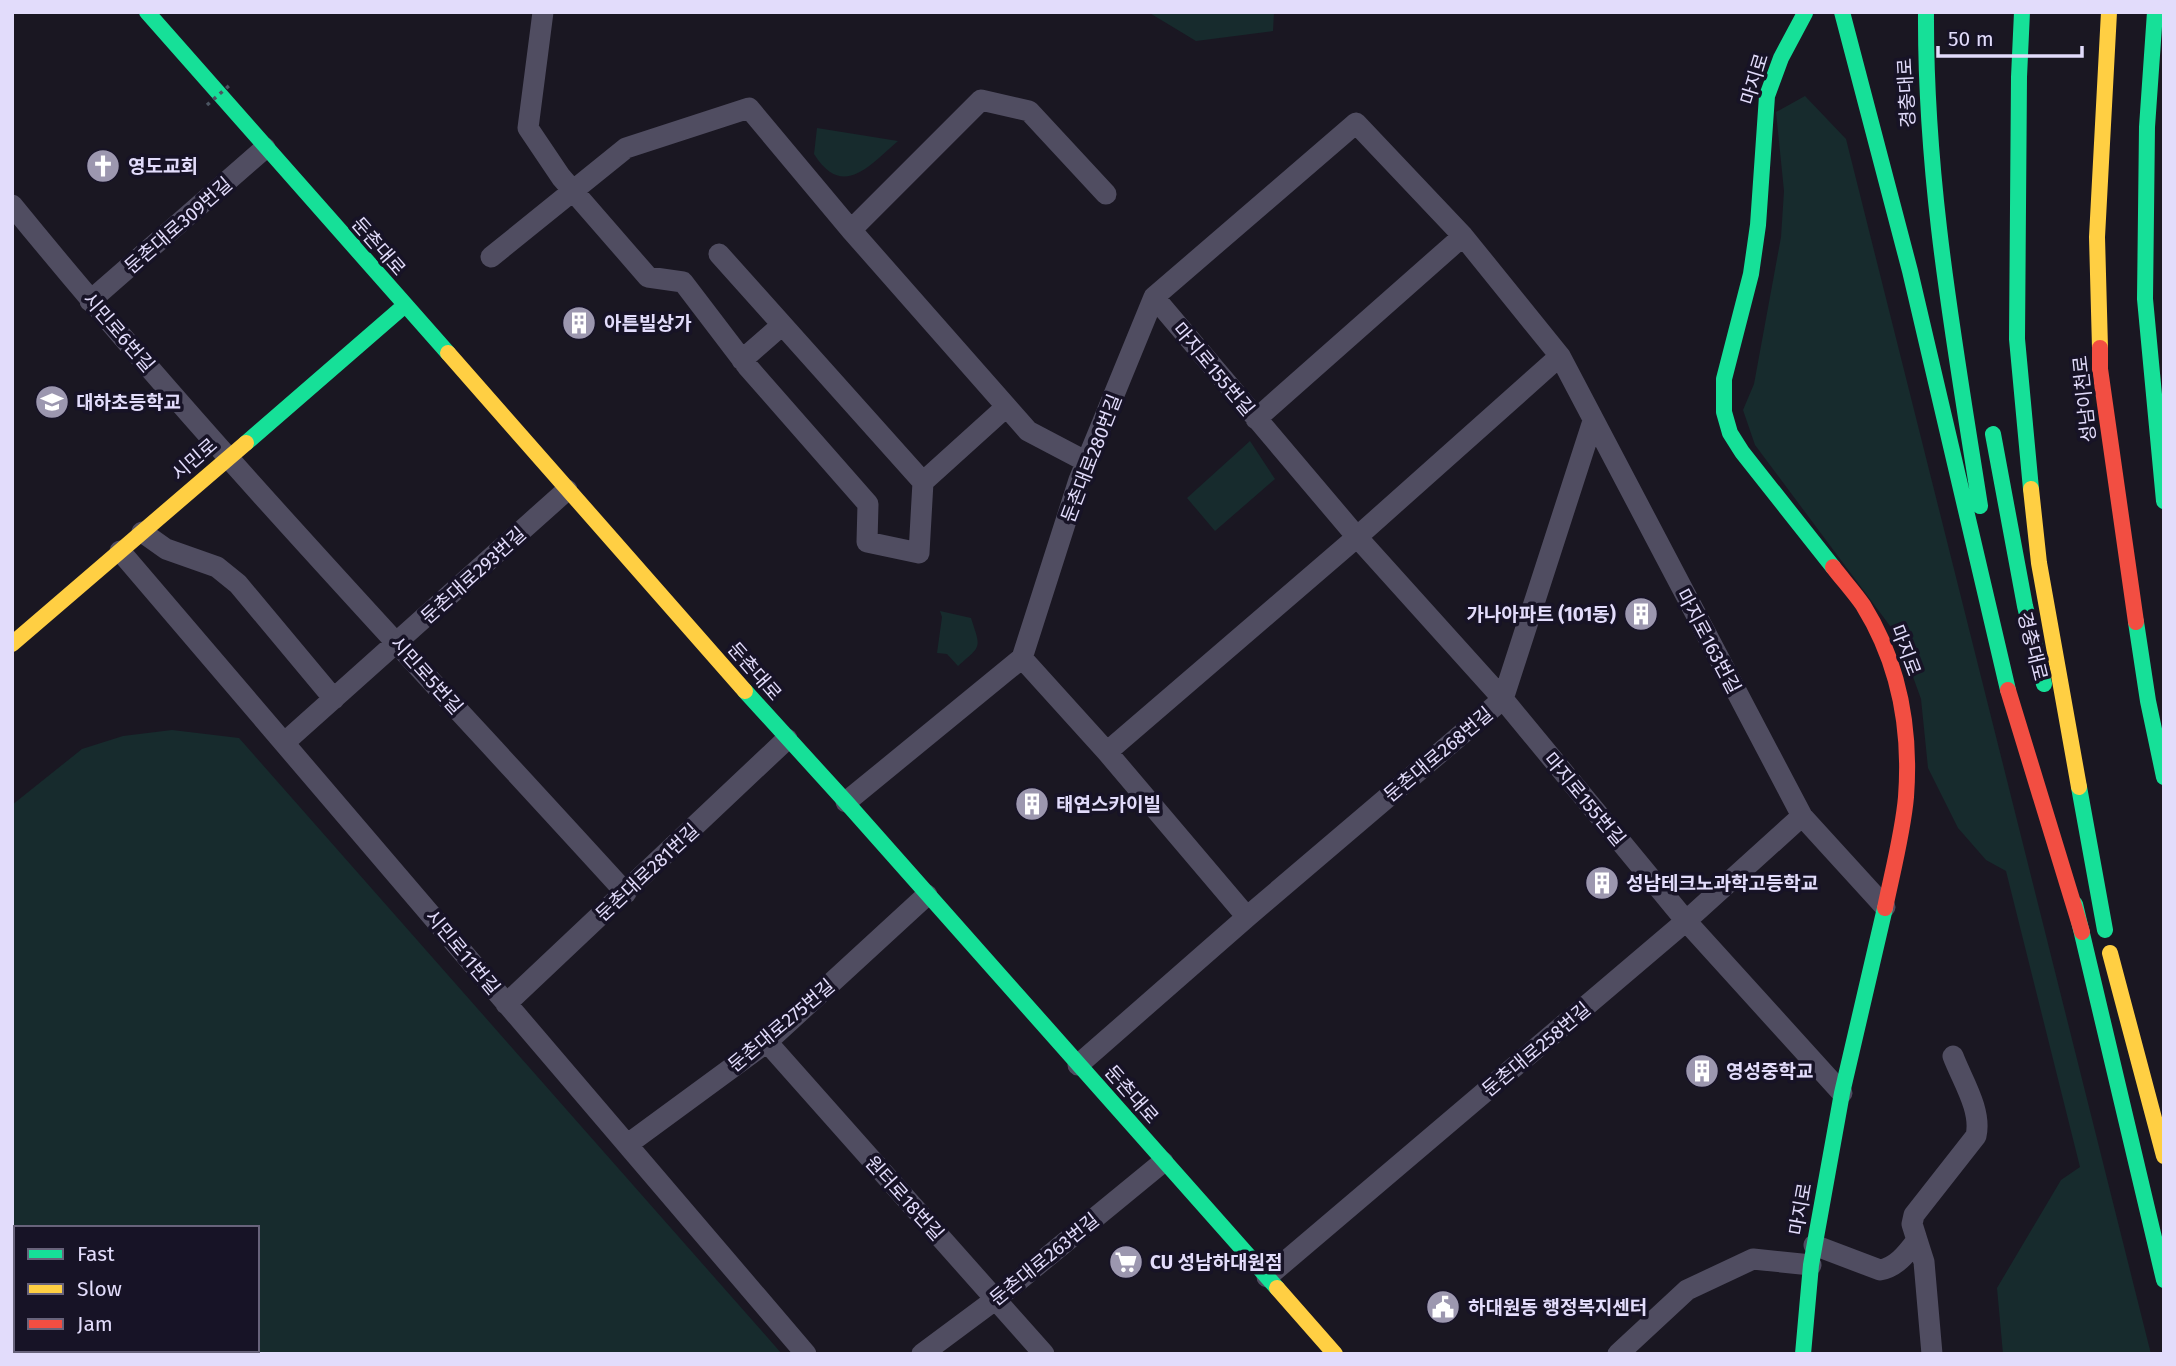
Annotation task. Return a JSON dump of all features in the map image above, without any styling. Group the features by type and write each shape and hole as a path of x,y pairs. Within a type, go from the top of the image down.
{"main road":[{"name":"둔촌대로","path":"147,12 787,739 846,802 1335,1354"},
{"path":"1842,12 1910,271 2004,676 2082,932"},
{"name":"경충대로","path":"1926,12 1930,158 1985,537 2164,1280"},
{"path":"2022,12 2017,339 2039,563 2105,930"},
{"name":"성남이천로","path":"2109,12 2096,237 2100,369 2120,523 2148,701 2164,777"},
{"path":"2155,12 2147,127 2145,299 2164,501"},
{"name":"마지로","path":"1803,1354 1812,1255 1842,1093 1885,907 1906,798 1906,745 1901,698 1893,666 1878,633 1862,604 1742,452 1730,433 1724,412 1724,379 1751,274 1758,225 1767,96 1781,58 1805,13"},
{"name":"시민로","path":"12,644 404,306"},
{"name":"경충대로","path":"1990,422 2025,606 2164,1156"}],"street":[{"path":"543,12 528,128 573,191 648,277 684,282 742,360 868,504 867,542 919,553 923,482 1006,407"},
{"path":"851,230 981,100 1029,111 1106,194"},
{"path":"491,257 626,148 750,108 851,230 1028,431 1087,462"},
{"name":"마지로163번길","path":"1356,122 1463,236 1560,356 1801,816 1885,907"},
{"name":"둔촌대로280번길","path":"1022,658 1087,462 1154,297 1356,122"},
{"name":"둔촌대로309번길","path":"90,301 265,148"},
{"name":"시민로6번길","path":"12,205 90,301 229,457"},
{"path":"1256,419 1463,236"},
{"path":"719,254 923,482"},
{"name":"마지로155번길","path":"1154,297 1357,537 1503,699 1686,921 1842,1093"},
{"path":"742,360 782,325"},
{"path":"1107,752 1357,537 1560,356"},
{"name":"둔촌대로268번길","path":"1078,1065 1503,699 1593,421"},
{"name":"시민로5번길","path":"229,457 626,892"},
{"name":"둔촌대로293번길","path":"284,743 567,490"},
{"path":"142,532 166,549 217,567 238,584 334,699"},
{"name":"시민로11번길","path":"120,551 806,1354"},
{"path":"846,802 1022,658 1107,752 1247,917"},
{"name":"둔촌대로281번길","path":"506,1004 787,739"},
{"name":"둔촌대로258번길","path":"1267,1278 1686,921 1801,816"},
{"name":"둔촌대로275번길","path":"628,1144 767,1042 927,895"},
{"name":"원터로18번길","path":"767,1042 1044,1354"},
{"path":"1932,1354 1924,1262 1912,1224 1914,1215 1976,1136 1978,1127 1972,1103 1953,1056"},
{"name":"둔촌대로263번길","path":"922,1354 996,1299 1163,1162"},
{"path":"1618,1354 1687,1290 1753,1259 1812,1255 1880,1270 1889,1268 1904,1258 1917,1240"}],"path":[{"path":"207,105 231,85"}],"green space":[{"path":"1148,12 1274,12 1273,31 1196,41"},
{"path":"1805,96 1846,139 2151,1354 2003,1354 1997,1288 2061,1180 2080,1167 2006,871 1986,860 1958,828 1928,768 1921,699 1899,638 1755,445 1743,410 1754,384 1781,237 1784,191 1776,112"},
{"path":"817,128 898,141 856,174 835,175 825,168 814,154"},
{"path":"1250,441 1275,479 1215,531 1187,498"},
{"path":"940,611 971,618 977,636 975,650 958,666 947,654 937,653 942,617"},
{"path":"172,730 239,738 782,1354 12,1354 12,805 82,749 123,736"}],"traffic: fast":[{"path":"147,12 448,353"},
{"path":"1842,12 1910,271 2008,690"},
{"path":"1926,12 1930,137 1936,199 1951,321 1980,506"},
{"path":"2022,12 2017,339 2031,489"},
{"path":"2155,12 2147,127 2145,299 2164,501"},
{"path":"1805,13 1781,58 1767,96 1758,225 1751,274 1724,379 1724,412 1730,433 1742,452 1833,567"},
{"path":"246,443 404,306"},
{"path":"1993,434 2025,606 2044,684"},
{"path":"2136,622 2148,701 2164,777"},
{"path":"745,691 1277,1288"},
{"path":"2079,787 2105,930"},
{"path":"2075,904 2164,1280"},
{"path":"1803,1354 1811,1265 1842,1093 1885,908"}],"traffic: slow":[{"path":"2100,348 2097,237 2109,12"},
{"path":"448,353 745,691"},
{"path":"12,644 246,443"},
{"path":"2031,489 2039,563 2079,787"},
{"path":"2110,953 2164,1156"},
{"path":"1277,1288 1335,1354"}],"traffic: jam":[{"path":"2100,348 2100,369 2136,622"},
{"path":"1833,567 1863,605 1886,650 1904,722 1906,797 1885,908"},
{"path":"2008,690 2082,932"}],"place":[{"name":"영도교회","path":"103,166"},
{"name":"아튼빌상가","path":"579,323"},
{"name":"대하초등학교","path":"52,402"},
{"name":"가나아파트 (101동)","path":"1641,614"},
{"name":"태연스카이빌","path":"1032,804"},
{"name":"성남테크노과학고등학교","path":"1602,883"},
{"name":"영성중학교","path":"1702,1071"},
{"name":"CU 성남하대원점","path":"1126,1262"},
{"name":"하대원동 행정복지센터","path":"1443,1307"}]}
